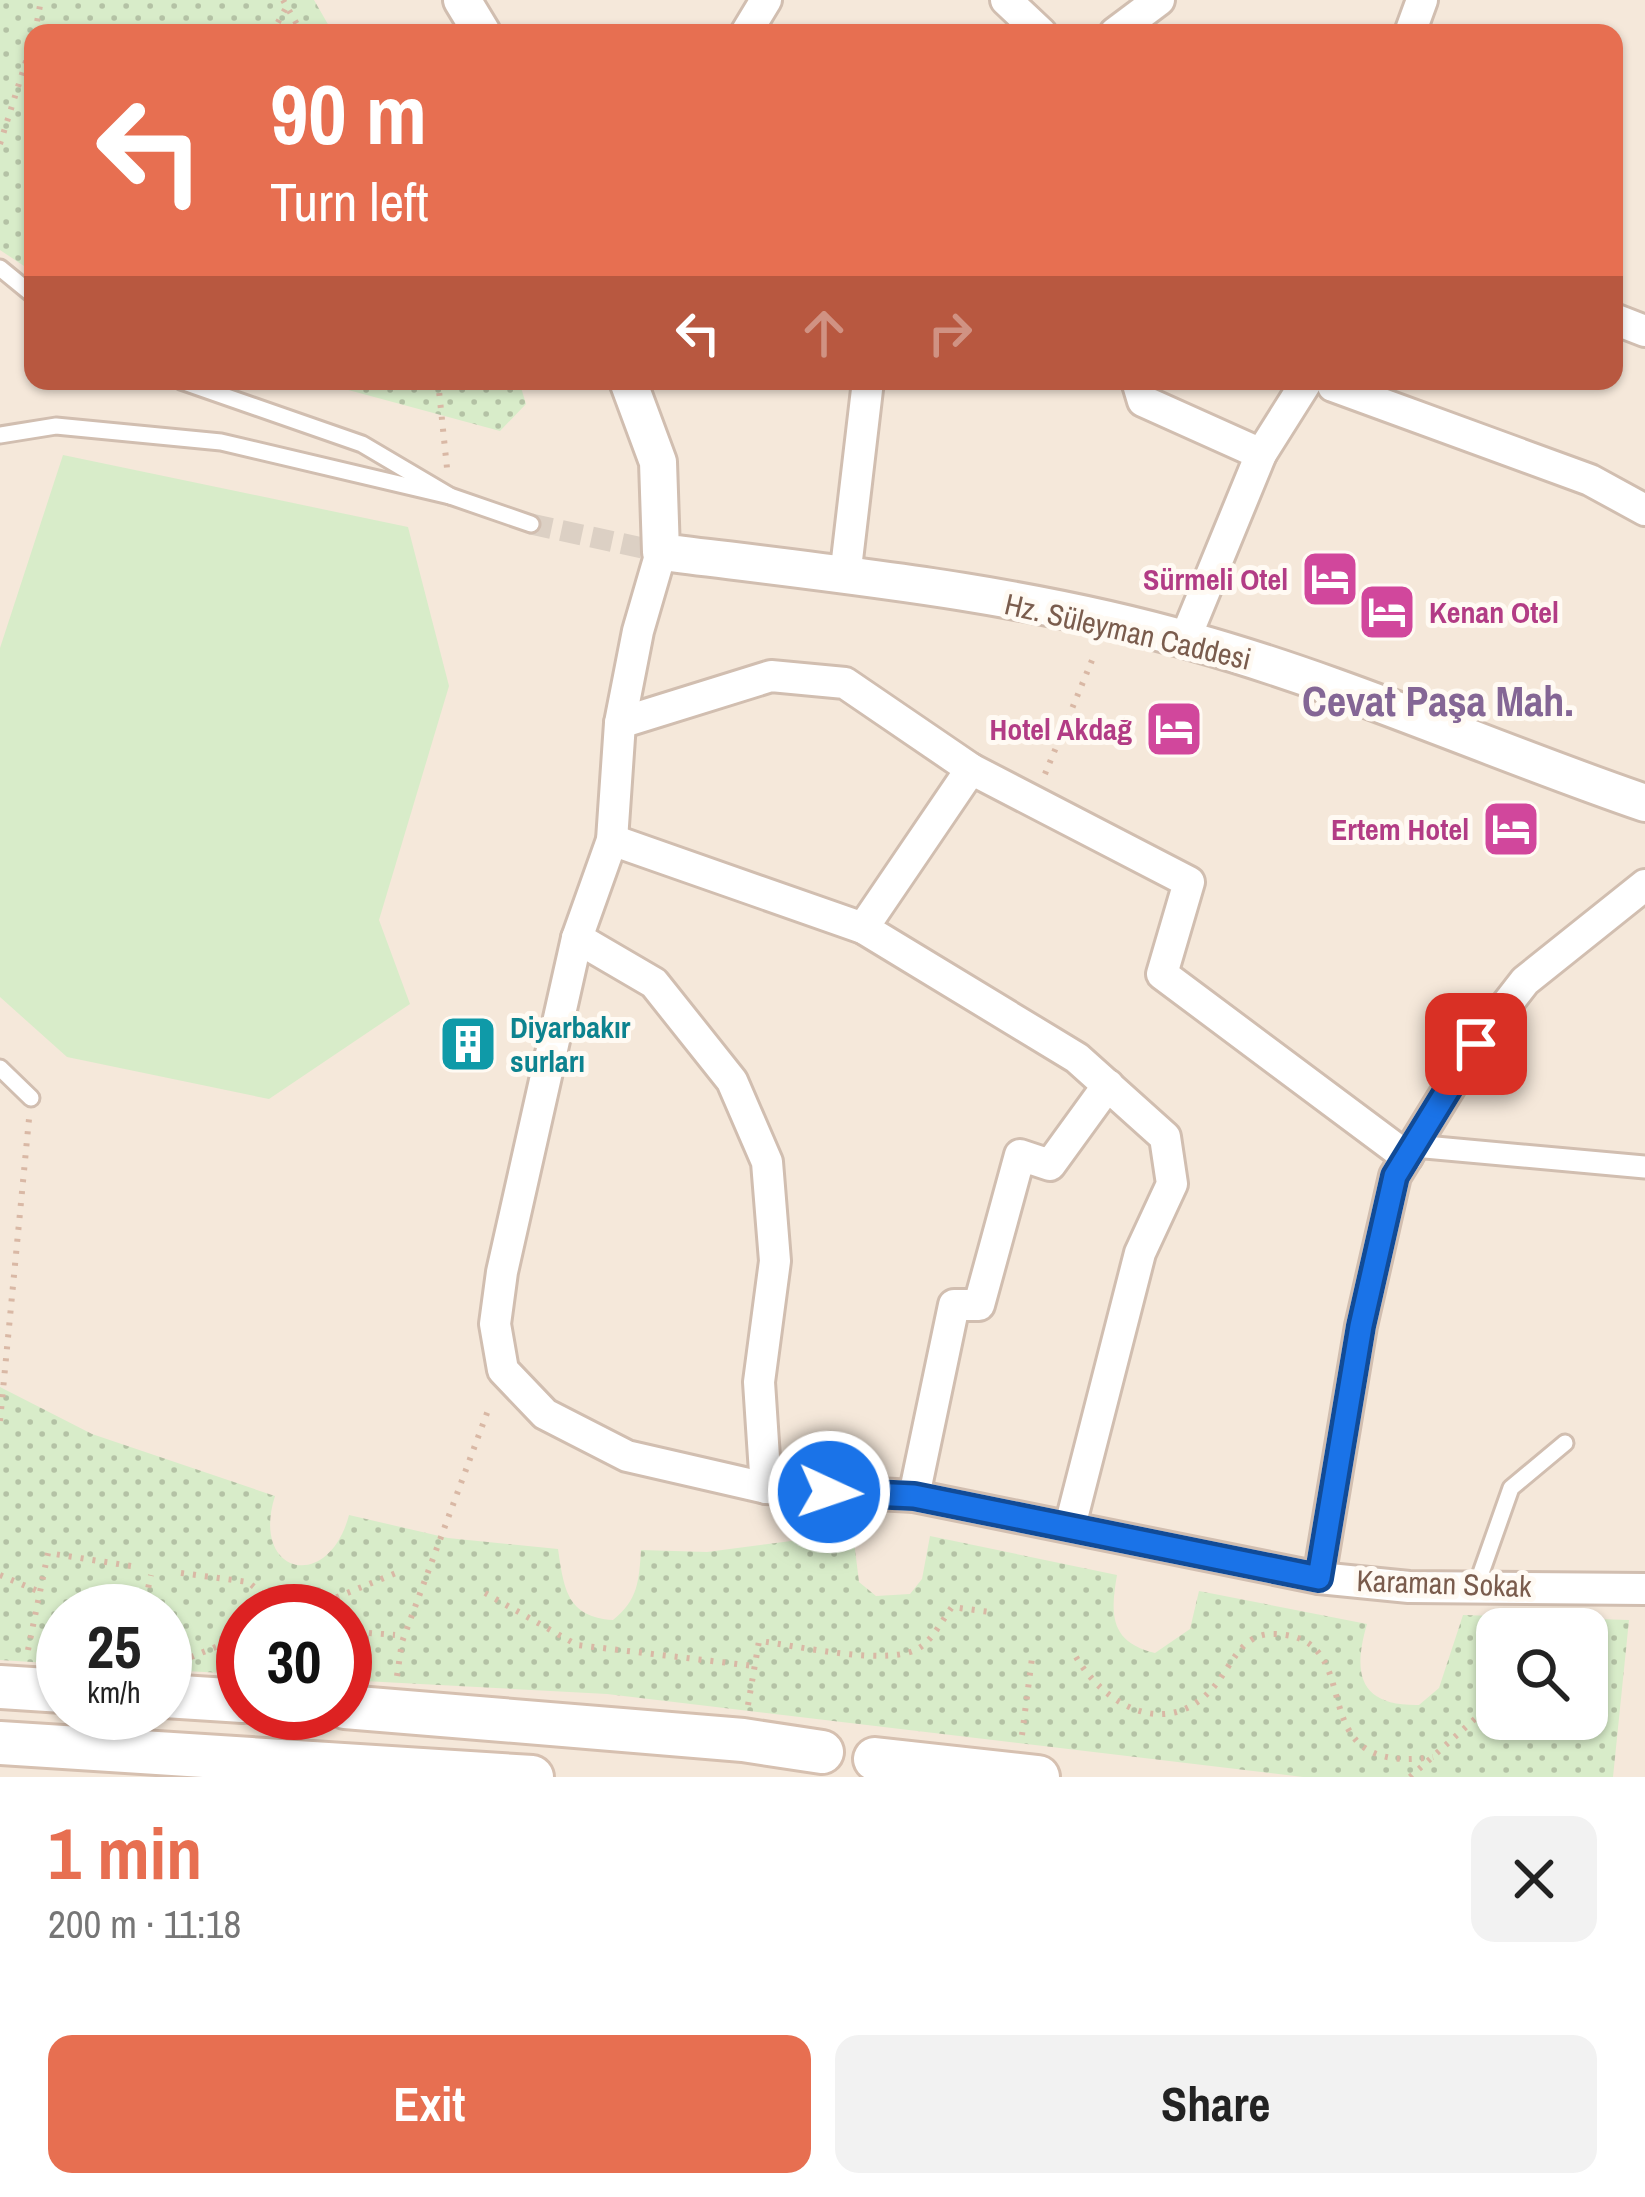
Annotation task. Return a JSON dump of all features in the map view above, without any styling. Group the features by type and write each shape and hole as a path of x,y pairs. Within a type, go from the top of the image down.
{"main road":[{"path":"372,1708 743,1740 812,1764 850,1746 879,1768 1028,1776"},
{"path":"0,1743 424,1774 532,1777"}],"street":[{"path":"1006,0 1031,24"},
{"path":"1126,24 1159,0"},
{"path":"503,1370 495,1324 502,1272 577,938 612,840 620,723 638,632 662,552 658,462 631,390"},
{"path":"845,577 867,390"},
{"path":"1140,390 1143,401 1261,454"},
{"path":"1185,639 1261,454 1315,390"},
{"path":"1344,390 1590,480 1645,510"},
{"name":"Hz. Süleyman Caddesi","path":"662,552 845,577 1185,639 1293,671 1645,803"},
{"path":"620,723 771,676 844,683 971,769 1189,882 1162,974 1410,1152 1645,1167"},
{"path":"863,928 971,769"},
{"path":"612,840 863,928 1077,1058 1165,1137 1172,1184 1140,1253 1070,1526"},
{"path":"1319,1578 1361,1326 1395,1176 1476,1044 1525,980 1645,885"},
{"path":"577,938 654,983 732,1081 767,1162 775,1261 759,1382 766,1488"},
{"path":"914,1496 954,1305 980,1305 1020,1155 1050,1165 1108,1085"},
{"name":"Karaman Sokak","path":"503,1370 544,1414 627,1456 766,1488 914,1496 1319,1578 1645,1589"}],"lane":[{"path":"0,268 24,288"},
{"path":"207,390 362,444 450,496"},
{"path":"0,435 56,426 221,442 450,496 531,524"},
{"path":"0,1068 31,1098"},
{"path":"1476,1586 1511,1487 1565,1443"}],"path":[{"path":"0,144 24,68"},
{"path":"438,390 450,496"},
{"path":"1034,800 1081,696 1105,622"},
{"path":"0,1421 31,1098"},
{"path":"402,1642 503,1370"},
{"path":"42,1584 48,1553 131,1565"},
{"path":"369,1584 401,1571"},
{"path":"182,1573 250,1584"},
{"path":"0,1575 36,1590"},
{"path":"149,1584 151,1575"},
{"path":"485,1593 578,1645 754,1666"},
{"path":"10,1688 36,1605"},
{"path":"743,1740 759,1640 879,1656 906,1653 922,1646 952,1607 990,1612"},
{"path":"372,1633 395,1635"},
{"path":"1076,1657 1116,1705 1154,1716 1186,1708 1210,1691 1241,1646 1262,1634 1283,1634 1321,1650 1330,1668 1340,1720 1356,1742 1378,1756 1406,1761 1433,1757"},
{"path":"1028,1776 1032,1658"},
{"path":"1410,1777 1476,1718"}],"shaded area":[{"path":"0,0 1645,0 1645,1777 0,1777"}],"green space":[{"path":"0,0 314,0 328,24 24,24 24,266 0,250"},
{"path":"348,390 522,390 526,404 500,431"},
{"path":"63,455 408,527 449,686 379,920 410,1004 269,1099 67,1057 0,997 0,648"},
{"path":"0,1387 92,1434 275,1496 270,1522 273,1543 282,1557 295,1564 310,1564 325,1556 339,1540 349,1515 448,1538 558,1549 570,1598 598,1618 613,1620 628,1605 636,1589 641,1550 707,1552 853,1533 859,1582 876,1596 910,1594 922,1579 930,1536 1117,1575 1116,1625 1129,1642 1155,1653 1190,1629 1199,1591 1367,1624 1360,1658 1365,1684 1384,1700 1399,1704 1419,1705 1439,1688 1463,1615 1476,1615 1476,1740 1608,1740 1608,1619 1629,1620 1613,1777 1303,1777 607,1694 372,1681 372,1584 216,1584 216,1673 192,1671 192,1584 36,1584 36,1662 0,1660"}],"tunnel":[{"path":"531,524 661,552"}],"place":[{"name":"Sürmeli Otel","path":"1330,579"},
{"name":"Kenan Otel","path":"1387,612"},
{"name":"Hotel Akdağ","path":"1174,729"},
{"name":"Ertem Hotel","path":"1511,829"},
{"name":"Diyarbakır surları","path":"468,1044"}],"district":[{"name":"Cevat Paşa Mah.","path":"1438,701"}],"route":[{"path":"829,1492 914,1496 1319,1578 1361,1326 1395,1176 1476,1044"}]}
